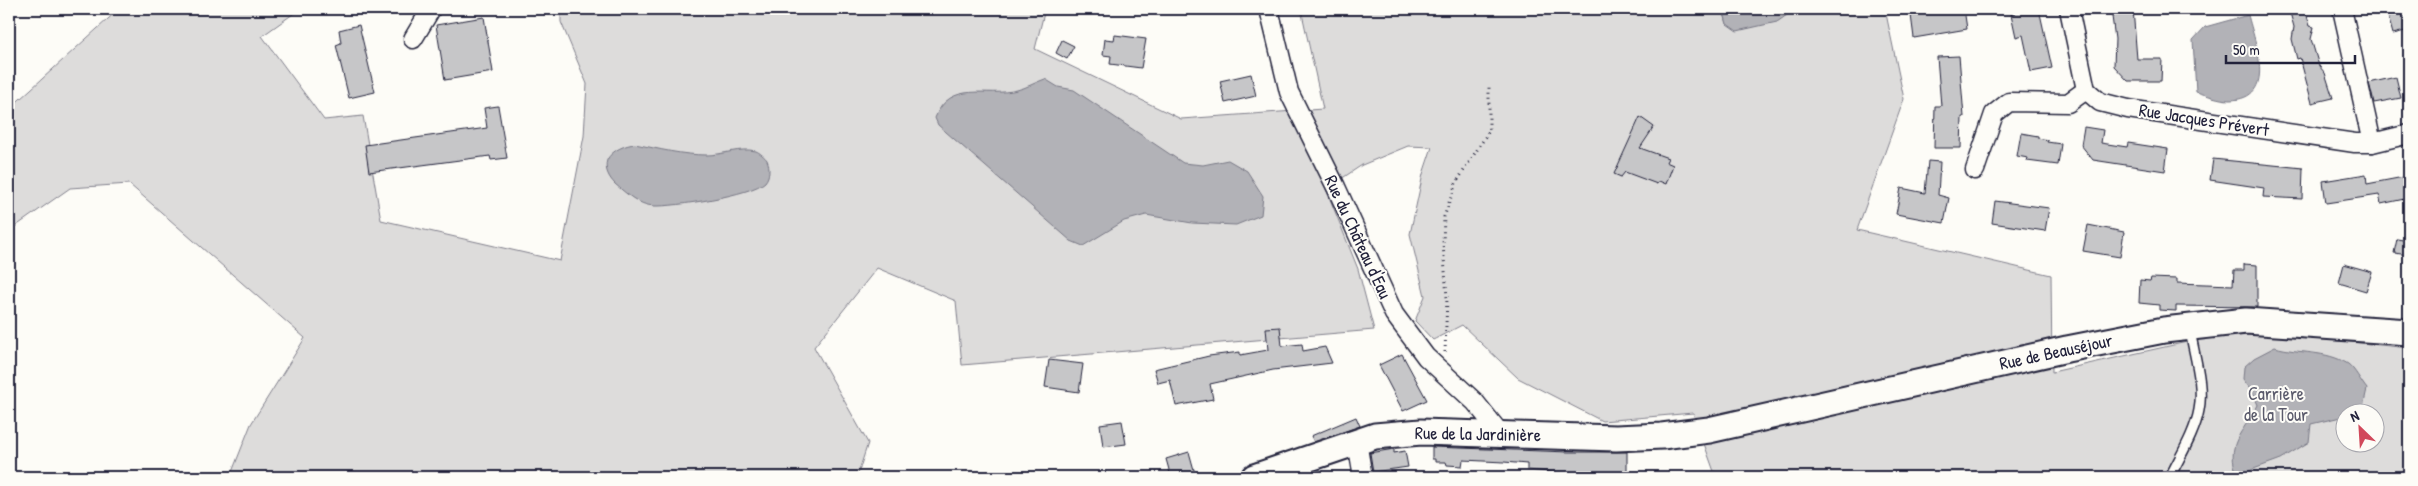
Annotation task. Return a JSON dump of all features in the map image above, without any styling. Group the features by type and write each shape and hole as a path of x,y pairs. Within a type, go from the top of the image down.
{"street":[{"path":"413,39 431,9"},
{"name":"Rue du Château d'Eau","path":"1269,9 1289,92 1301,120 1336,187 1394,314 1426,357 1475,402 1500,433"},
{"path":"1976,170 1994,114 2009,102 2068,103 2086,90 2069,9"},
{"path":"2342,9 2372,142"},
{"name":"Rue Jacques Prévert","path":"2086,90 2100,102 2128,109 2355,144 2409,134"},
{"name":"Rue de Beauséjour","path":"1709,430 2067,349 2189,326 2246,321 2409,332"},
{"name":"Rue de la Jardinière","path":"1254,477 1376,436 1421,432 1616,438 1662,436 1709,430"},
{"path":"1357,442 1363,477"}],"lane":[{"path":"2170,477 2196,420 2199,409 2199,380 2189,326"}],"path":[{"path":"1444,373 1447,298 1443,244 1444,216 1456,183 1489,131 1488,86"}],"green space":[{"name":"Carrière de la Tour","path":"119,9 300,9 262,36 324,120 363,116 381,220 560,261 584,136 587,84 561,22 561,9 1045,9 1035,49 1181,119 1323,109 1301,9 1723,9 1727,24 1793,9 1885,9 1904,99 1857,230 2051,275 2052,372 2214,336 2272,334 2409,348 2409,477 1716,477 1693,413 1602,421 1518,378 1462,325 1433,340 1415,321 1425,296 1410,234 1423,174 1432,147 1408,146 1362,165 1326,189 1358,269 1374,330 962,365 956,301 877,268 814,347 868,443 857,477 230,477 251,424 305,338 129,184 70,188 9,231 9,109"}],"shaded area":[{"path":"1723,9 1794,10 1777,22 1737,31 1727,24"},
{"path":"2248,15 2260,68 2259,80 2254,90 2245,97 2230,100 2196,92 2193,40 2205,27"},
{"path":"1045,79 1058,87 1074,90 1183,163 1203,165 1228,160 1247,171 1263,196 1261,215 1236,225 1192,223 1146,215 1124,221 1083,246 1071,241 938,125 935,118 942,106 950,98 960,94 1017,90"},
{"path":"635,144 698,155 713,155 743,150 756,151 767,160 769,174 767,180 757,187 729,196 664,206 643,204 615,184 609,176 606,163 609,156 615,151"},
{"path":"2275,347 2331,356 2348,364 2367,389 2364,404 2336,404 2336,418 2311,424 2309,442 2281,459 2251,470 2244,477 2238,477 2234,466 2234,447 2241,431 2258,405 2252,391 2243,379 2244,367 2254,358"}],"building":[{"path":"1964,9 1967,29 1914,38 1911,15"},
{"path":"2014,9 2039,9 2052,68 2031,72 2023,35 2016,37 2011,14 2015,13"},
{"path":"2111,9 2133,9 2137,59 2162,59 2161,81 2128,81 2114,66 2115,39"},
{"path":"2289,9 2305,9 2310,26 2314,27 2311,39 2319,66 2325,73 2333,98 2312,103 2300,58 2297,59 2292,39 2294,27"},
{"path":"2386,9 2409,9 2409,30 2393,34"},
{"path":"484,17 493,72 445,80 436,25"},
{"path":"359,25 375,92 349,98 336,45 341,43 339,30"},
{"path":"1115,35 1146,39 1141,68 1110,64 1111,56 1103,55 1105,39 1114,40"},
{"path":"1062,40 1074,46 1067,59 1056,53"},
{"path":"1959,56 1964,117 1962,117 1961,148 1934,148 1935,106 1941,106 1937,57"},
{"path":"1251,74 1256,96 1225,103 1220,81"},
{"path":"2396,77 2401,98 2374,103 2369,83"},
{"path":"498,106 507,158 491,160 490,156 369,172 365,145 487,128 484,108"},
{"path":"1640,117 1654,127 1640,148 1668,158 1666,162 1673,165 1666,184 1659,181 1657,184 1625,172 1621,177 1614,174"},
{"path":"2084,127 2103,130 2101,143 2127,147 2128,143 2168,149 2165,171 2093,160 2081,145"},
{"path":"2021,133 2038,136 2038,138 2048,140 2047,142 2061,144 2058,165 2027,161 2028,158 2017,156"},
{"path":"2213,159 2303,168 2302,199 2263,197 2264,188 2210,180"},
{"path":"1928,161 1940,162 1938,195 1949,198 1944,223 1896,214 1901,188 1925,193"},
{"path":"2366,174 2367,184 2409,176 2409,198 2381,204 2379,195 2326,203 2323,181"},
{"path":"1995,201 2049,208 2045,231 1992,223"},
{"path":"2088,225 2124,232 2120,257 2083,251"},
{"path":"2397,239 2409,241 2409,255 2394,253"},
{"path":"2244,264 2257,265 2257,307 2176,306 2176,311 2159,310 2159,305 2139,303 2140,280 2150,281 2151,278 2177,279 2177,283 2233,285 2234,270 2244,270"},
{"path":"2344,264 2372,272 2366,291 2339,283"},
{"path":"1280,327 1282,346 1302,344 1303,351 1325,347 1332,363 1273,370 1210,384 1213,399 1176,406 1170,380 1158,383 1154,369 1209,356 1240,352 1240,355 1268,350 1266,328"},
{"path":"1402,354 1427,400 1403,411 1379,365"},
{"path":"1049,360 1083,364 1079,392 1045,387"},
{"path":"1356,417 1360,426 1314,442 1311,436"},
{"path":"1122,421 1126,444 1103,447 1100,424"},
{"path":"1432,447 1627,452 1627,474 1571,474 1527,470 1527,464 1504,462 1463,460 1462,466 1447,465 1446,462 1435,462 1435,459 1432,459"},
{"path":"1394,449 1394,453 1405,451 1408,467 1373,472 1370,453"},
{"path":"1189,452 1196,477 1171,477 1166,459"}]}
